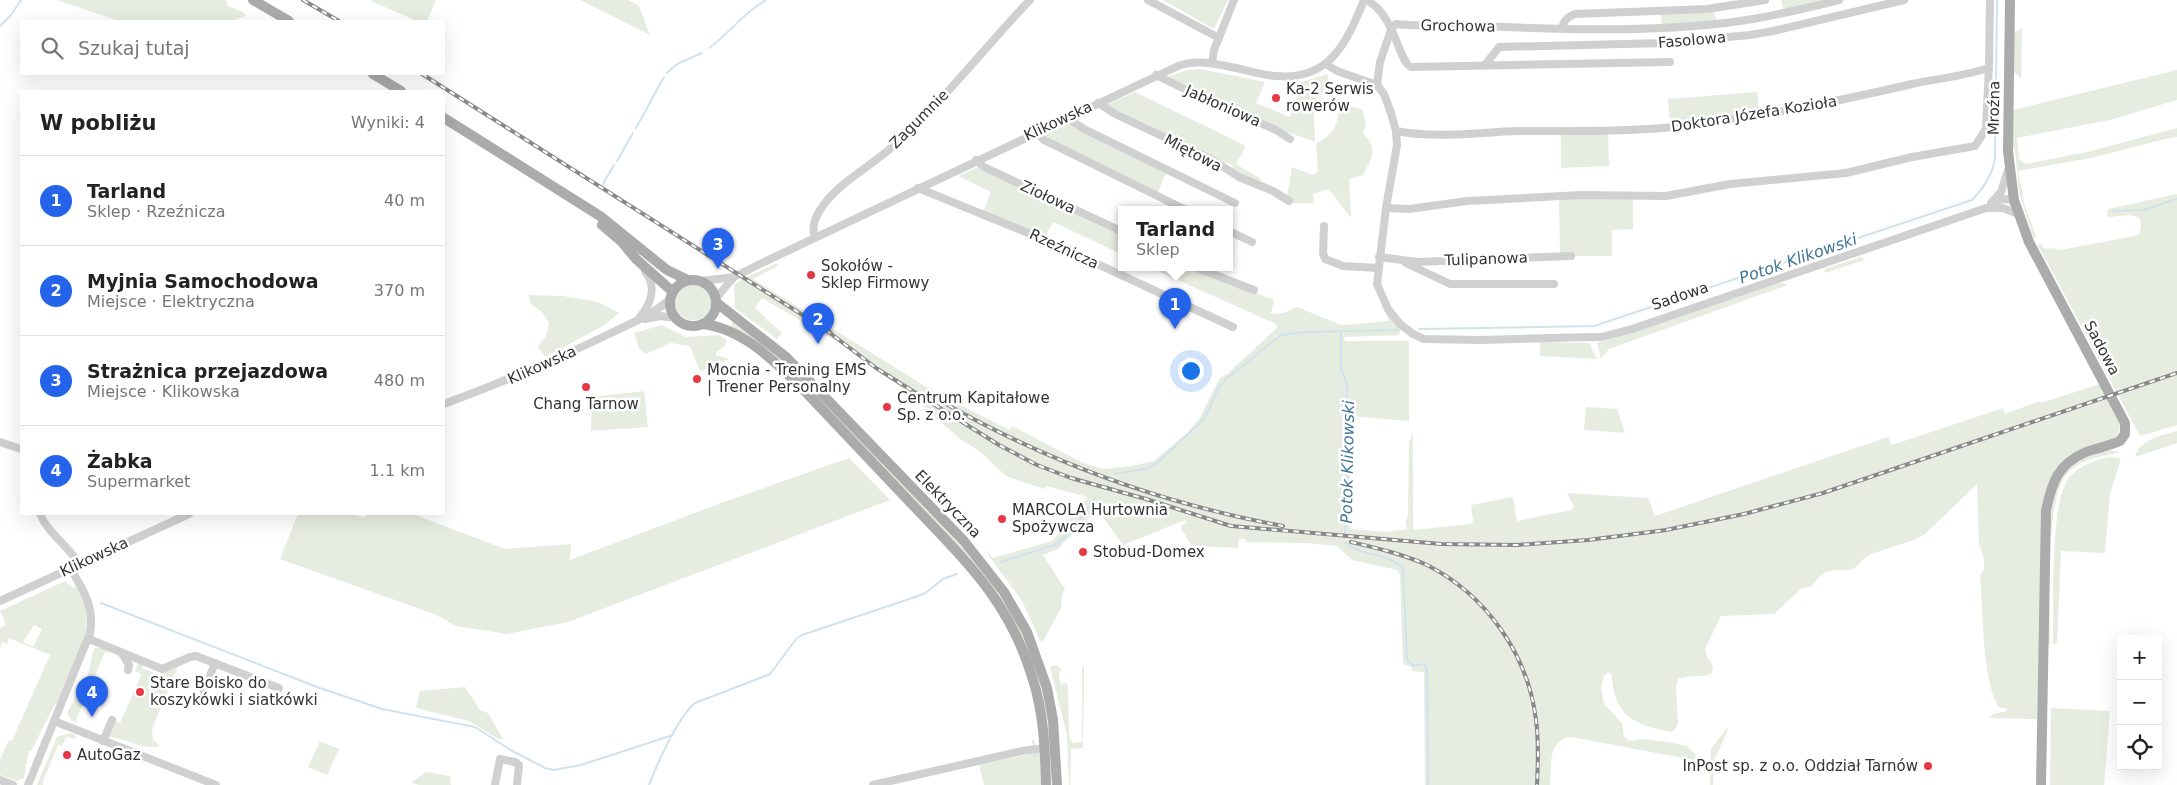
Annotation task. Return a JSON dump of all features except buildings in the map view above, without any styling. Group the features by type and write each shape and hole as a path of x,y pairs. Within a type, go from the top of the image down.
{"main road":[{"path":"253,0 287,20"},
{"name":"Mroźna","path":"2010,0 2009,168 2018,214"},
{"path":"375,75 399,90"},
{"path":"445,119 569,196 614,227 662,266 688,280"},
{"path":"569,196 622,242 672,296"},
{"name":"Sadowa","path":"2018,214 2028,242 2126,428 2120,441 2086,453 2064,466 2058,472 2049,495 2046,510 2041,785"},
{"path":"688,280 702,281 713,290 716,300 712,316 702,324 688,325 676,318 671,307 672,296 682,282 688,280"},
{"name":"Elektryczna","path":"716,300 786,357 964,542 1004,592 1031,640 1047,688 1053,720 1057,785"},
{"name":"Elektryczna","path":"702,324 726,330 753,346 776,363 980,576 1005,614 1026,658 1038,700 1045,748 1046,785"}],"street":[{"name":"Zagumnie","path":"815,238 812,231 815,220 825,203 892,147 941,98 1030,0"},
{"path":"1148,0 1219,38"},
{"path":"1212,63 1219,38 1234,0"},
{"name":"Klikowska","path":"702,281 734,277 1156,74 1187,63 1212,63 1276,76 1301,76 1312,72 1326,64 1346,42 1365,0"},
{"path":"1326,64 1337,71 1377,85 1380,62 1392,27 1377,8 1365,0"},
{"path":"1562,29 1563,23 1569,16 1575,14 1707,9 1765,0"},
{"name":"Grochowa","path":"1392,27 1396,24 1428,27 1451,25 1562,29 1646,28 1752,19 1839,0"},
{"name":"Fasolowa","path":"1485,65 1499,47 1664,43 1750,35 1904,0"},
{"path":"1386,208 1409,210 1467,201 1574,196 1666,196 1730,184 1846,173 1912,157 1975,146 1986,129 1990,0"},
{"name":"Fasolowa","path":"1392,27 1407,65 1418,68 1670,62"},
{"name":"Doktora Józefa Kozioła","path":"1396,131 1423,136 1474,135 1503,132 1661,128 1702,124 1754,117 1853,99 1989,66"},
{"name":"Jabłoniowa","path":"1156,74 1203,98 1276,130 1290,139"},
{"name":"Sadowa","path":"1377,85 1384,94 1396,131 1398,145 1386,208 1377,284 1388,309 1405,328 1424,338 1552,339 1601,337 1632,329 1989,205 2018,214"},
{"name":"Miętowa","path":"1098,103 1115,114 1211,159 1238,177 1289,201"},
{"path":"1066,117 1084,129 1234,203"},
{"path":"1035,132 1044,140 1178,206"},
{"name":"Ziołowa","path":"976,160 984,167 1118,230"},
{"path":"1989,205 2001,192 2009,168"},
{"name":"Rzeźnicza","path":"918,188 1050,242 1233,328"},
{"path":"1989,205 2003,199 2014,200"},
{"path":"2003,208 2014,200"},
{"path":"1324,226 1323,253 1328,261 1343,266 1378,268"},
{"path":"1233,233 1252,242"},
{"name":"Tulipanowa","path":"1379,257 1402,261 1571,256"},
{"path":"636,259 650,279 652,291 648,306 638,320"},
{"name":"Tulipanowa","path":"1402,261 1450,284 1554,284"},
{"path":"1205,271 1254,290"},
{"name":"Klikowska","path":"716,300 734,277"},
{"name":"Klikowska","path":"446,401 531,371 638,320 658,309 672,296"},
{"name":"Klikowska","path":"638,320 660,316 676,318"},
{"path":"0,442 20,449"},
{"path":"41,515 49,531 74,555 79,564"},
{"name":"Klikowska","path":"0,601 187,515"},
{"path":"28,785 89,639 91,621 89,602 70,568"},
{"path":"89,639 162,669 196,656 279,688"},
{"path":"121,652 129,665 130,671 135,662 134,658"},
{"path":"204,692 215,663"},
{"path":"101,740 110,719"},
{"path":"54,721 216,785"},
{"path":"873,785 1013,753 1045,748"},
{"path":"495,785 500,759 515,762 519,765 517,785"},
{"path":"0,780 13,785"}],"shaded area":[{"path":"57,0 226,0 228,6 243,12 246,16 235,20 116,20"},
{"path":"369,0 436,0 427,20 415,20"},
{"path":"580,0 628,0 639,6 650,35"},
{"path":"1163,0 1228,0 1214,29"},
{"path":"1781,0 1819,0 1820,5 1784,13"},
{"path":"1713,8 1717,23 1662,27 1661,12"},
{"path":"2022,28 2021,78 2014,72 2014,33"},
{"path":"1200,69 1265,82 1256,103 1290,117 1301,89 1295,84 1327,74 1333,94 1322,93 1321,97 1317,97 1314,115 1315,142 1282,130 1167,77 1187,70"},
{"path":"2177,70 2177,100 2110,120 2017,138 2019,159 2026,164 2091,151 2177,128 2177,137 2091,158 2018,171 2025,206 2036,236 2034,239 2019,193 2015,149 2012,149 2013,110"},
{"path":"1135,92 1246,146 1236,164 1261,179 1259,184 1235,172 1232,165 1116,112 1106,105"},
{"path":"1757,92 1760,116 1670,127 1668,99"},
{"path":"1338,104 1362,109 1366,123 1363,134 1371,144 1372,149 1371,159 1363,175 1349,179 1351,218 1329,189 1313,194 1314,203 1290,203 1287,196 1292,167 1312,175 1318,172 1316,144 1327,137 1334,128 1338,117"},
{"path":"1070,123 1167,171 1157,194 1042,136"},
{"path":"1608,130 1609,166 1561,168 1561,131"},
{"path":"980,166 1118,233 1118,253 1053,222 1045,237 983,212 991,192 959,176"},
{"path":"2177,194 2177,425 2140,436 2038,245 2041,244 2044,249 2061,250 2139,235 2141,226 2140,220 2137,217 2126,215 2107,217 2108,209"},
{"path":"1559,196 1633,197 1633,229 1612,230 1612,256 1560,256"},
{"path":"1861,257 1865,260 1824,273 1825,269"},
{"path":"775,264 780,265 753,279 936,393 1010,430 1012,426 1081,462 1103,469 1154,461 1187,433 1199,419 1220,378 1227,374 1277,328 1276,324 1158,271 1202,271 1274,300 1271,314 1284,313 1297,307 1341,325 1389,321 1380,301 1401,328 1399,335 1345,337 1344,341 1409,341 1409,421 1352,416 1348,519 1351,529 1387,532 1407,529 1409,441 1413,434 1413,530 1471,524 1473,521 1471,505 1513,497 1517,521 1572,510 1574,507 1567,493 1648,498 1655,516 1888,437 1892,445 2003,408 2005,414 2040,401 2041,403 2100,384 2120,422 2119,433 2115,438 2069,458 2043,505 2037,719 1989,718 1994,714 2007,711 2006,708 2000,708 1994,697 1984,645 1980,576 1984,569 1984,558 1979,544 1977,484 1925,534 1870,555 1851,570 1835,570 1824,573 1812,586 1801,589 1774,614 1721,616 1705,649 1713,669 1711,674 1678,679 1676,688 1678,725 1672,732 1656,729 1626,715 1616,698 1611,674 1608,673 1604,676 1601,688 1604,704 1622,723 1624,737 1629,741 1643,739 1687,746 1696,755 1695,760 1698,762 1697,766 1688,771 1688,766 1694,760 1571,737 1563,739 1554,748 1550,785 1425,785 1424,672 1412,671 1412,667 1403,664 1400,575 1397,570 1352,560 1337,546 1307,543 1246,542 1245,539 1239,539 1238,548 1192,546 1180,527 1187,522 1185,520 1123,545 1097,509 1058,549 1043,555 1065,589 1062,594 1061,608 1044,640 1041,642 1022,601 984,549 993,558 1052,541 1088,497 1046,486 1044,489 1006,476 978,450 960,439 906,391 838,342 762,298 755,308 782,333 777,339 735,308 734,285 742,279"},
{"path":"1781,283 1788,285 1609,349 1601,359 1597,343"},
{"path":"693,284 700,285 706,289 710,295 710,309 706,315 700,319 693,320 686,319 680,315 676,309 675,302 676,295 680,289 686,285"},
{"path":"529,295 563,296 598,302 619,313 603,326 545,357 538,346 546,336 549,323 542,312 530,303"},
{"path":"733,322 779,356 955,538 992,579 1020,624 1038,671 1049,718 1051,766 1044,713 1005,606 753,341 731,326"},
{"path":"662,325 686,337 719,335 727,340 724,347 716,352 716,355 729,359 700,371 690,346 671,343 645,354 639,348 634,333"},
{"path":"1540,342 1589,343 1597,359 1540,356"},
{"path":"644,391 648,427 591,431 592,397"},
{"path":"1586,407 1617,409 1625,433 1584,430"},
{"path":"2177,431 2177,443 2135,457 2141,446 2146,442"},
{"path":"2110,450 2120,452 2080,464 2068,473 2060,486 2052,528 2049,574 2051,510 2055,490 2068,469 2088,457"},
{"path":"2109,457 2120,458 2120,462 2110,494 2105,553 2061,551 2057,643 2053,644 2055,532 2063,491 2069,478 2077,470"},
{"path":"849,458 890,500 568,622 507,634 456,626 434,614 280,559 298,515 357,515 365,518 366,515 416,515 505,549 571,544 570,560 721,503"},
{"path":"65,581 73,588 76,586 84,601 87,615 83,646 77,661 57,704 55,704 31,751 29,751 26,765 24,766 26,767 24,778 17,781 0,775 0,760 9,740 12,741 50,655 9,638 7,644 2,642 0,649 0,628 6,625 0,611","holes":["34,625 42,629 33,647 23,642"]},
{"path":"2049,584 2050,644 2048,644"},
{"path":"94,648 102,648 108,651 108,653 105,652 76,720 78,723 72,721 67,713 88,674"},
{"path":"138,663 144,663 142,668 162,676 165,669 179,664 152,729 153,740 160,746 142,746 108,737 114,721 120,723 140,678 141,674 135,671"},
{"path":"1056,665 1062,670 1059,672 1060,684 1066,683 1068,686 1069,736 1072,743 1082,742 1082,667 1084,666 1083,748 1071,749 1070,785 1067,735 1050,667"},
{"path":"465,687 480,710 488,713 503,739 498,739 469,721 416,708 420,691"},
{"path":"2051,708 2110,711 2104,785 2050,785"},
{"path":"1727,728 1728,730 1714,760 1713,785 1710,785 1711,749"},
{"path":"70,733 76,735 75,739 66,737 62,746 58,745 43,785 37,785 57,737"},
{"path":"320,741 339,749 327,775 308,767"},
{"path":"1040,752 1041,785 984,785 979,765"},
{"path":"426,772 450,776 451,785 419,785 411,783"}],"waterway":[{"path":"0,26 11,15 21,0"},
{"path":"709,48 751,10 766,0"},
{"name":"Potok Klikowski","path":"1419,329 1594,326 1972,200 1987,181 1995,158 1997,0"},
{"path":"667,73 677,64 702,53"},
{"path":"636,128 664,77"},
{"path":"617,161 633,133"},
{"path":"603,184 614,165"},
{"path":"2114,211 2144,210 2177,199"},
{"name":"Potok Klikowski","path":"1115,474 1149,468 1158,462 1205,418 1218,389 1226,379 1281,335 1304,332 1398,330"},
{"name":"Potok Klikowski","path":"1341,333 1341,369 1347,384 1347,408 1350,418 1345,533"},
{"name":"Potok Klikowski","path":"1001,562 1057,544 1076,526 1095,498"},
{"name":"Potok Klikowski","path":"1345,543 1359,551 1390,560 1403,569 1407,659 1412,665 1425,665 1427,671 1428,785"},
{"name":"Potok Klikowski","path":"649,785 675,730 695,703 770,674 797,638 802,635 924,594 943,579 957,574"},
{"path":"101,603 317,687 382,709 475,727 509,749 545,768 554,770 581,765 673,735"}],"railway":[{"path":"303,0 337,20"},
{"path":"424,75 831,333"},
{"path":"826,330 876,368 999,445 1037,465 1071,478 1231,526 1441,544 1517,545 1588,540 1666,530 1744,514 1823,493 2177,373"},
{"path":"939,400 1021,442 1106,478 1194,506 1283,526"},
{"path":"1351,542 1399,554 1427,565 1468,593 1501,629 1514,650 1524,672 1531,696 1538,736 1537,785"}],"place":[{"name":"Ka-2 Serwis rowerów","path":"1276,98"},
{"name":"Strażnica przejazdowa","path":"718,269"},
{"name":"Sokołów - Sklep Firmowy","path":"811,275"},
{"name":"Tarland","path":"1175,329"},
{"name":"Myjnia Samochodowa","path":"818,344"},
{"name":"Mocnia - Trening EMS | Trener Personalny","path":"697,379"},
{"name":"Chang Tarnow","path":"586,387"},
{"name":"Centrum Kapitałowe Sp. z o.o.","path":"887,407"},
{"name":"MARCOLA Hurtownia Spożywcza","path":"1002,519"},
{"name":"Stobud-Domex","path":"1083,552"},
{"name":"Stare Boisko do koszykówki i siatkówki","path":"140,692"},
{"name":"Żabka","path":"92,717"},
{"name":"AutoGaz","path":"67,755"},
{"name":"InPost sp. z o.o. Oddział Tarnów","path":"1928,766"}]}
